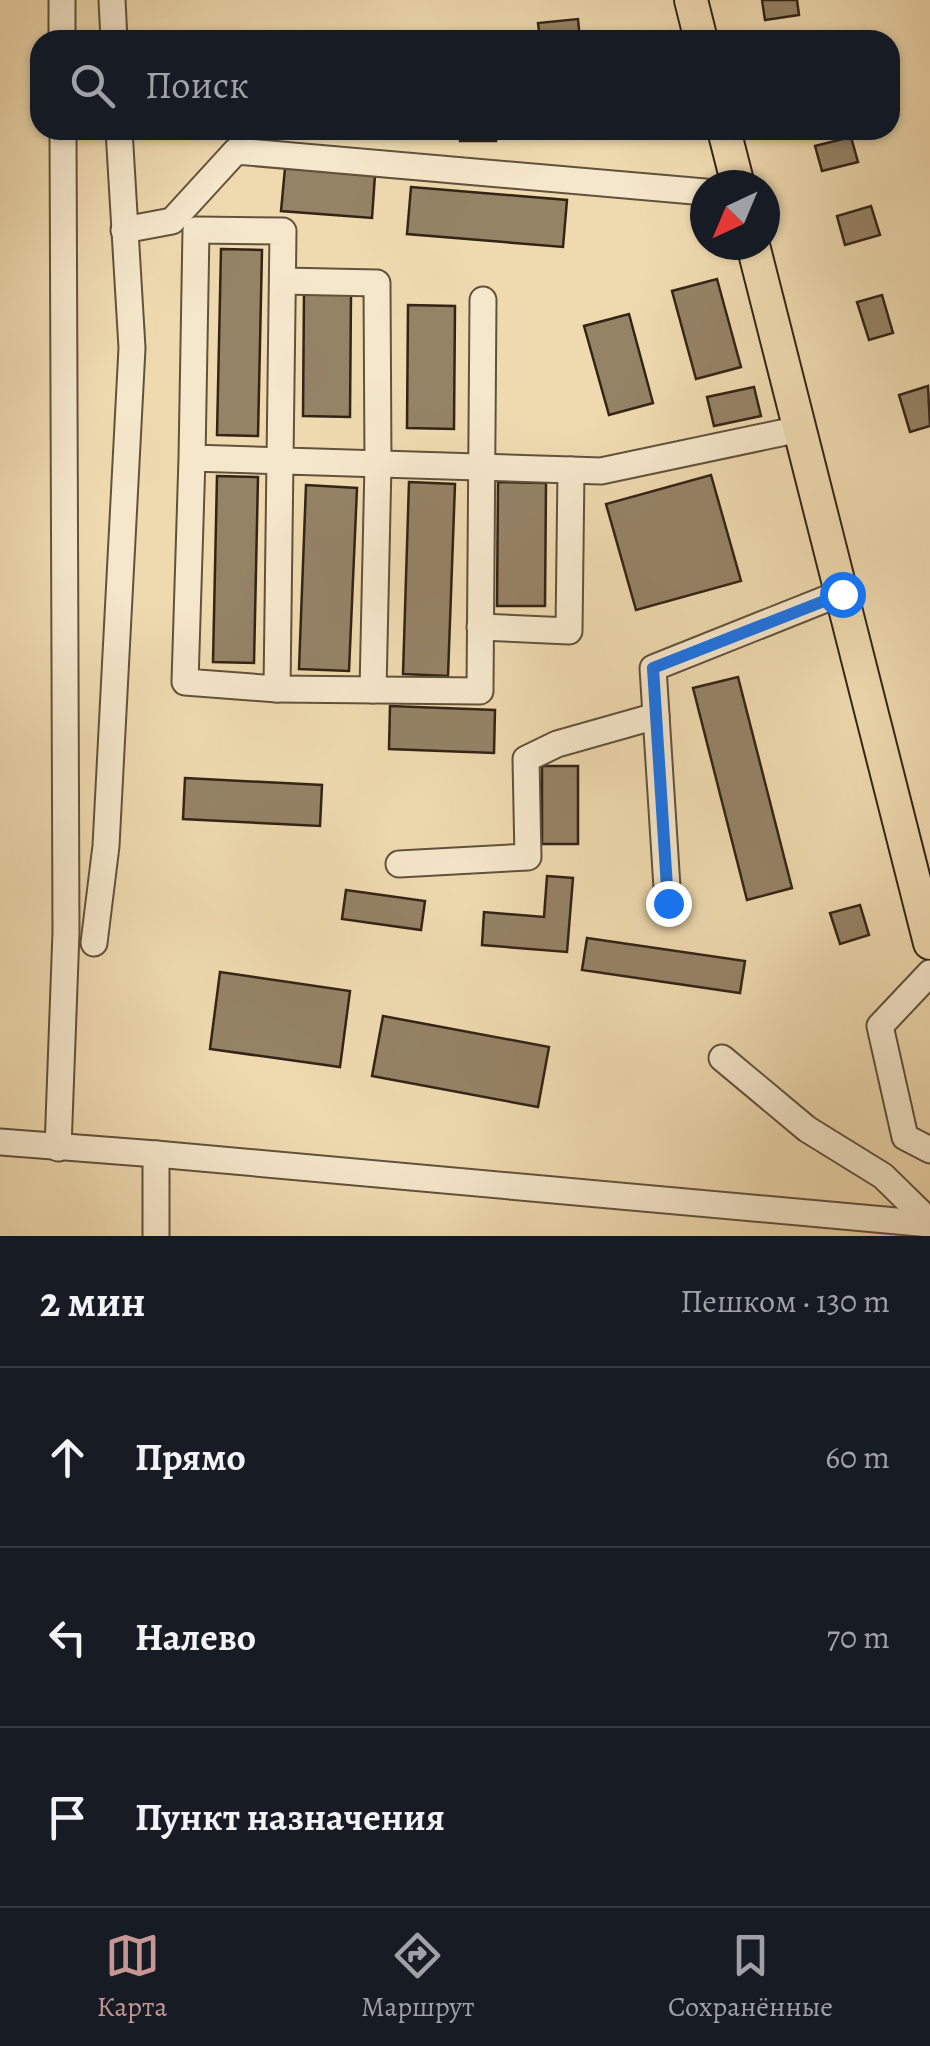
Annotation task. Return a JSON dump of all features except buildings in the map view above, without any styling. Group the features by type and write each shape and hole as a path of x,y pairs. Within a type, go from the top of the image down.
{"main road":[{"path":"691,0 698,30"},
{"path":"727,140 734,170"},
{"path":"757,260 929,936"}],"street":[{"path":"62,0 62,30"},
{"path":"112,0 114,30"},
{"path":"58,1148 66,932 63,140"},
{"path":"94,943 106,846 132,348 120,140"},
{"path":"124,230 172,222 236,151 690,191"},
{"path":"277,689 283,231 196,230 185,682 277,689 480,690 484,300"},
{"path":"283,281 377,283 378,464 372,690"},
{"path":"192,458 602,471 800,430"},
{"path":"480,627 570,632 570,470"},
{"path":"668,903 653,668 842,594"},
{"path":"399,864 528,857 526,759 557,744 656,716"},
{"path":"930,973 880,1026 906,1138 930,1150"},
{"path":"722,1058 808,1128 883,1176 930,1223"},
{"path":"0,1142 930,1223"},
{"path":"156,1154 156,1236"}],"route":[{"path":"668,903 653,668 842,594"}]}
